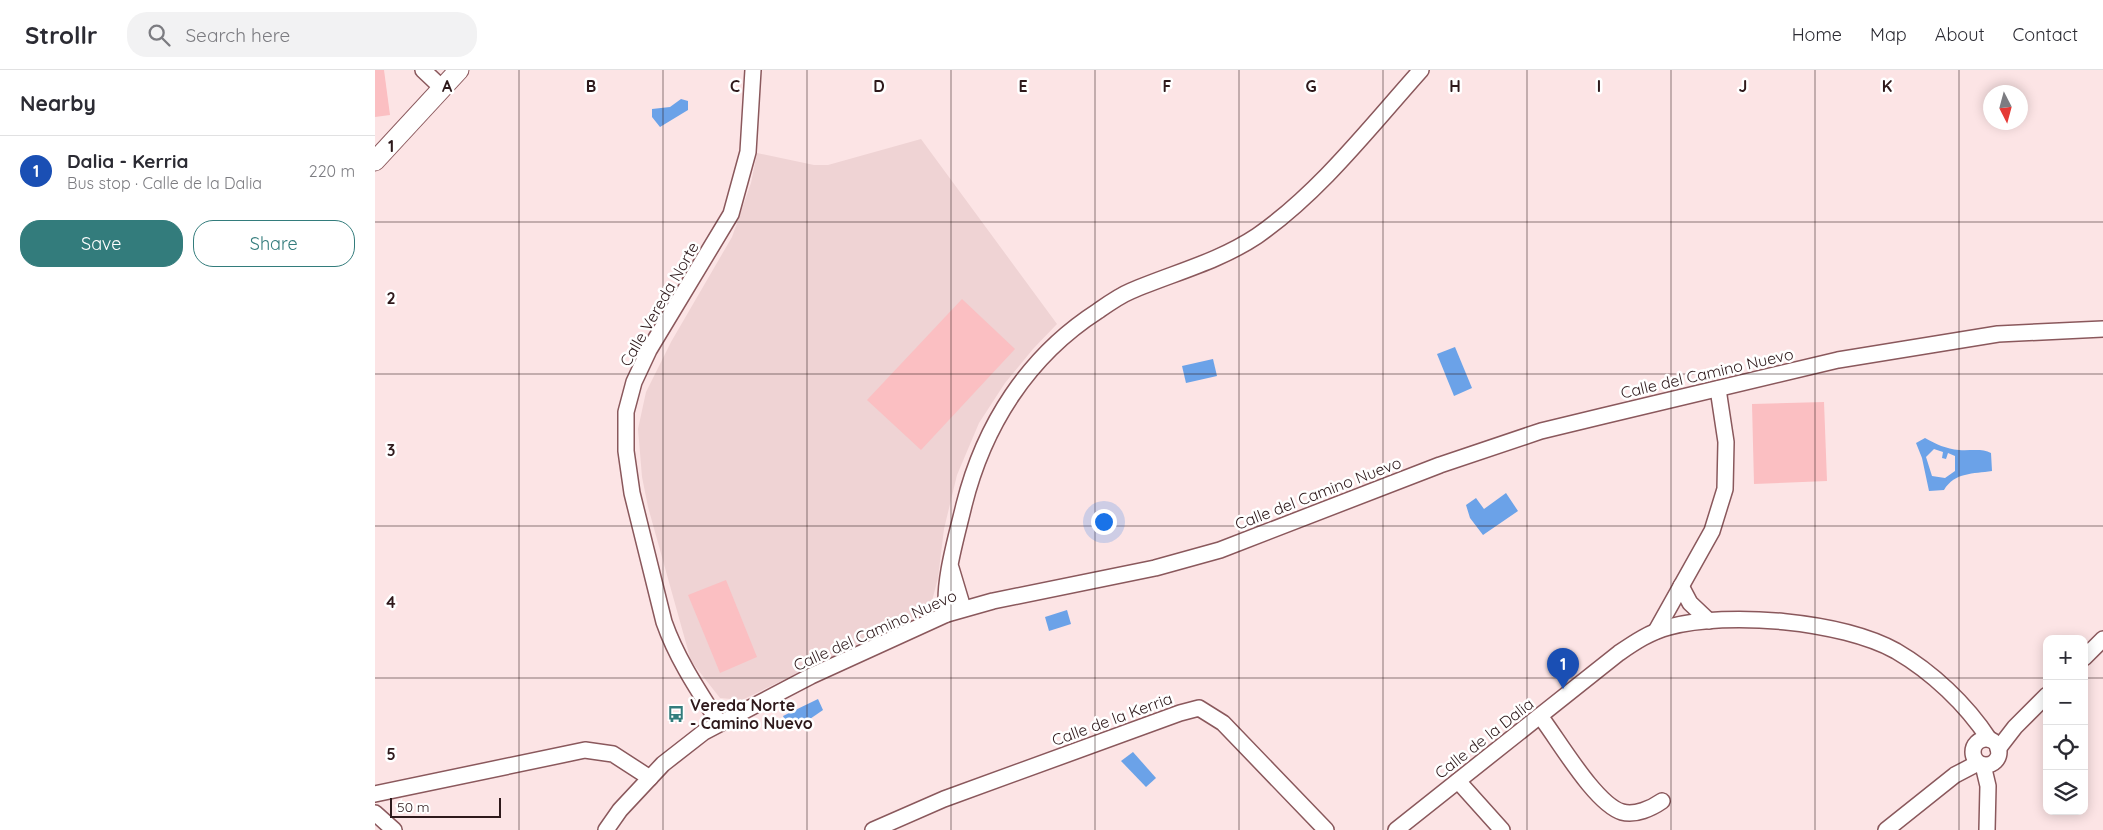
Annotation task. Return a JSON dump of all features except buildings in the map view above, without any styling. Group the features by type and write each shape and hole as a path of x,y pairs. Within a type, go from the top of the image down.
{"street":[{"path":"423,70 441,86"},
{"path":"375,161 441,86 459,70"},
{"name":"Calle Vereda Norte","path":"719,723 687,675 671,642 634,503 628,473 626,412 634,382 649,350 731,214 748,152 753,70"},
{"path":"947,614 946,588 972,474 1004,404 1046,352 1086,319 1128,292 1229,253 1258,235 1297,204 1347,153 1421,70"},
{"name":"Calle del Camino Nuevo","path":"606,830 620,810 650,778 686,744 719,723 811,676 963,608 1190,559 1220,550 1393,482 1541,432 1839,360 1988,335 2069,329 2103,329"},
{"path":"1656,631 1712,531 1725,488 1726,442 1718,389"},
{"path":"951,568 963,608"},
{"path":"1681,586 1690,603 1709,621"},
{"name":"Calle de la Dalia","path":"1396,830 1619,653 1656,631 1683,624 1709,621 1761,621 1846,632 1895,651 1917,666 1954,697 1993,742"},
{"path":"2088,654 2103,639"},
{"path":"1993,742 2015,726 2043,699"},
{"name":"Calle de la Kerria","path":"873,830 944,799 1180,713 1199,708 1223,723 1326,830"},
{"path":"1539,716 1583,777 1609,805 1622,812 1632,813 1654,806 1662,800"},
{"path":"1987,830 1989,786 1978,760 1976,743 1982,739 1993,742"},
{"path":"1886,830 1955,775 1978,760 1995,761 1993,742"},
{"path":"375,794 585,750 613,754 650,778"},
{"path":"1458,780 1501,830"},
{"path":"375,813 394,830"}],"shaded area":[{"path":"375,70 384,70 390,115 375,117"},
{"path":"921,139 1057,324 1005,383 979,423 957,475 944,529 938,578 932,601 910,619 742,700 720,698 691,661 648,507 642,477 638,429 646,392 671,342 732,237 751,183 757,153 814,165 828,165"},
{"path":"962,299 1015,349 921,450 867,400"},
{"path":"1824,402 1827,481 1754,484 1752,404"},
{"path":"726,580 757,657 720,673 688,595"}],"water":[{"path":"681,99 688,101 688,110 660,127 652,117 652,109 670,107"},
{"path":"1455,347 1472,388 1454,396 1437,354"},
{"path":"1213,359 1217,376 1186,383 1182,366"},
{"path":"1925,438 1950,449 1987,451 1991,453 1992,471 1965,475 1953,480 1944,490 1929,491 1922,458 1916,443","holes":["1934,449 1943,452 1942,458 1946,459 1948,453 1955,456 1955,471 1945,478 1932,476 1926,457"]},
{"path":"1506,493 1518,511 1483,535 1470,518 1466,505 1476,498 1484,509"},
{"path":"1067,610 1071,624 1049,631 1045,617"},
{"path":"818,699 823,710 807,721 788,727 783,716"},
{"path":"1133,752 1156,778 1146,787 1121,761"}],"place":[{"name":"Dalia - Kerria","path":"1563,689"},
{"name":"Vereda Norte - Camino Nuevo","path":"676,714"}]}
